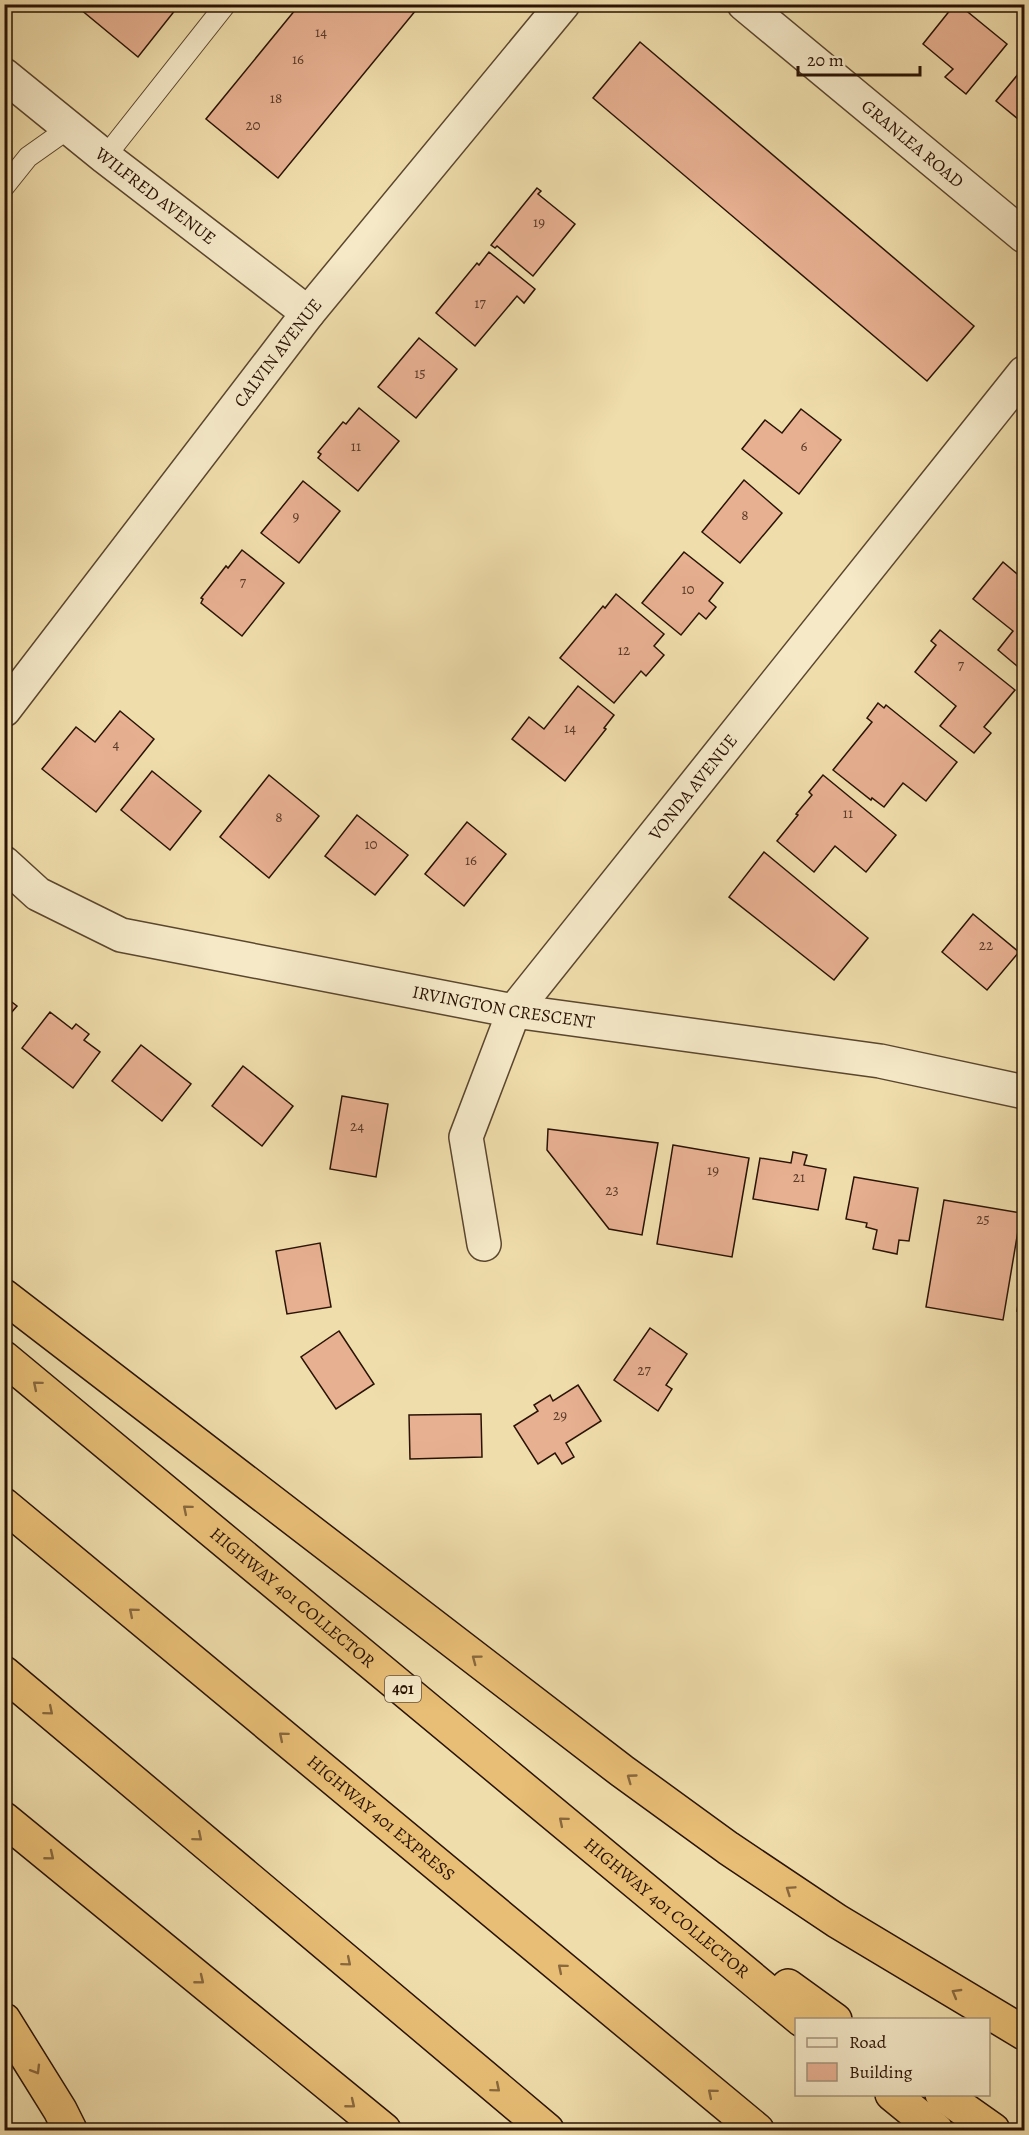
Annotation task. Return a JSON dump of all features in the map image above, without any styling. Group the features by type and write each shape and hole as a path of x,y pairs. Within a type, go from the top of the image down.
{"highway":[{"path":"4,1296 622,1771 728,1848 837,1921 1024,2033"},
{"name":"HIGHWAY 401 COLLECTOR","path":"4,1358 801,2018"},
{"name":"HIGHWAY 401 EXPRESS","path":"4,1505 757,2130"},
{"path":"4,1673 547,2130"},
{"path":"4,1819 384,2130"},
{"path":"617,1866 834,2018"},
{"path":"4,2020 70,2130"},
{"path":"894,2096 936,2130"},
{"path":"945,2096 993,2130"}],"street":[{"name":"CALVIN AVENUE","path":"4,710 308,314 563,4"},
{"name":"GRANLEA ROAD","path":"744,4 1024,236"},
{"name":"WILFRED AVENUE","path":"4,75 105,157 308,314"},
{"name":"VONDA AVENUE","path":"484,1244 466,1137 513,1011 1024,373"},
{"name":"IRVINGTON CRESCENT","path":"4,863 39,894 121,934 513,1011 880,1061 1024,1092"}],"lane":[{"path":"105,157 226,4"},
{"path":"4,187 28,157 69,128"}],"building":[{"path":"74,4 180,4 138,57"},
{"path":"300,4 421,4 278,178 206,119"},
{"path":"955,4 958,4 1007,44 966,94 945,77 953,69 923,44"},
{"path":"640,42 974,326 927,381 593,98"},
{"path":"1024,67 1024,124 996,101"},
{"path":"537,188 541,191 538,194 575,224 533,276 497,246 495,248 491,245"},
{"path":"489,252 535,289 524,303 517,296 475,346 436,313 477,263 479,265"},
{"path":"419,338 457,369 416,418 378,387"},
{"path":"359,408 399,441 358,491 318,458 321,454 318,452 343,422 346,424"},
{"path":"801,409 841,440 799,494 742,449 765,420 782,433"},
{"path":"744,480 782,513 740,563 702,532"},
{"path":"303,481 340,511 299,563 261,533"},
{"path":"242,550 284,583 242,636 201,603 203,599 201,598"},
{"path":"684,552 723,583 709,601 716,607 706,619 699,613 681,635 642,603"},
{"path":"1003,562 1024,580 1024,657 1017,666 998,650 1013,631 973,599"},
{"path":"616,594 664,634 654,646 664,655 646,676 641,671 614,703 560,658 603,606 605,608"},
{"path":"940,630 1015,690 984,727 991,733 974,753 940,726 956,706 915,672 936,645 931,641"},
{"path":"578,686 614,715 604,728 606,729 565,781 512,739 529,717 544,729"},
{"path":"878,703 884,708 886,705 957,762 926,801 903,783 884,807 872,798 871,800 833,770 872,722 867,718"},
{"path":"120,711 154,739 96,812 42,769 76,727 95,742"},
{"path":"152,771 201,811 170,850 121,810"},
{"path":"269,775 319,816 269,878 220,837"},
{"path":"823,775 896,835 866,872 835,846 814,872 777,841 812,795 809,792"},
{"path":"357,815 408,855 375,895 325,856"},
{"path":"467,822 506,854 464,906 425,874"},
{"path":"764,852 868,938 834,980 729,897"},
{"path":"973,914 1019,952 987,990 942,952"},
{"path":"4,996 17,1006 4,1021"},
{"path":"50,1012 72,1029 76,1024 89,1034 84,1040 100,1052 73,1088 22,1048"},
{"path":"141,1045 191,1084 162,1121 112,1081"},
{"path":"243,1066 293,1106 262,1146 212,1106"},
{"path":"342,1096 388,1104 376,1177 330,1169"},
{"path":"548,1129 658,1143 642,1235 609,1229 547,1150"},
{"path":"673,1145 749,1158 732,1257 657,1244"},
{"path":"793,1152 807,1155 804,1165 826,1169 818,1210 753,1199 760,1158 791,1163"},
{"path":"854,1177 918,1188 909,1241 899,1240 897,1254 873,1249 877,1230 866,1227 867,1223 846,1219"},
{"path":"944,1200 1021,1213 1003,1320 926,1307"},
{"path":"320,1243 331,1307 287,1314 276,1251"},
{"path":"1024,1264 1024,1312 1017,1311"},
{"path":"650,1328 687,1354 666,1385 672,1389 658,1411 614,1380"},
{"path":"339,1331 374,1384 336,1409 301,1357"},
{"path":"578,1385 601,1421 566,1443 574,1457 562,1464 555,1453 538,1464 514,1426 538,1411 534,1405 550,1395 553,1401"},
{"path":"481,1414 482,1457 410,1459 409,1415"}]}
